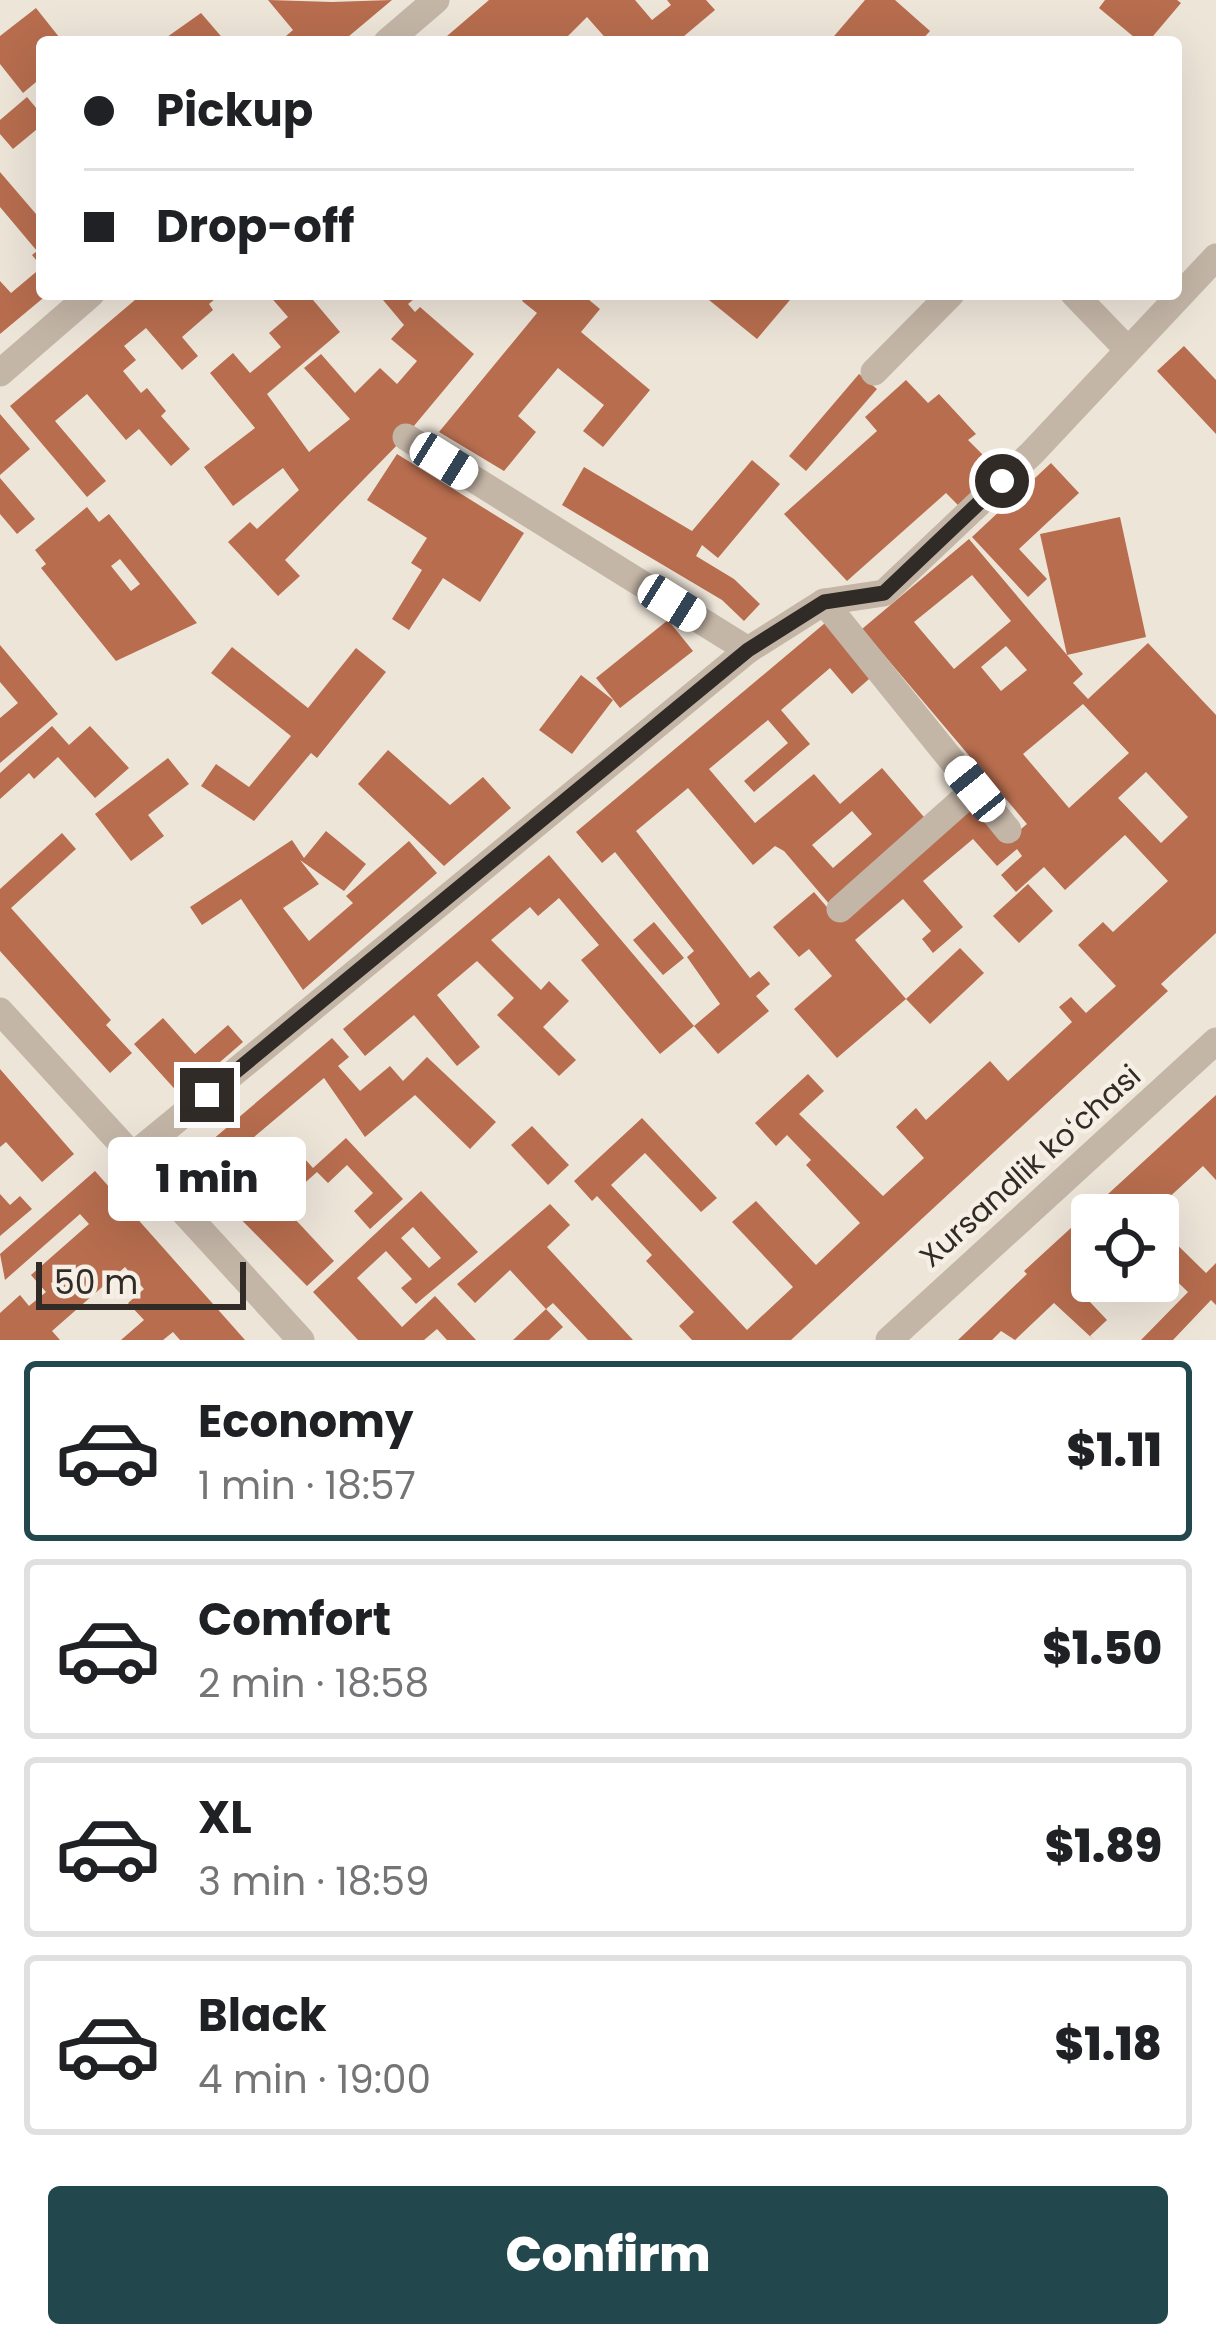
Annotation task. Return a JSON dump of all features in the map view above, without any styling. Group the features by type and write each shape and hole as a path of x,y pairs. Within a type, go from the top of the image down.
{"street":[{"path":"394,36 436,0"},
{"path":"1182,292 1216,257"},
{"path":"0,374 85,300"},
{"path":"874,372 945,300"},
{"path":"1080,300 1127,349"},
{"path":"135,1154 748,650 824,602 884,593 1032,453 1174,300"},
{"path":"406,437 748,650"},
{"path":"824,602 1008,830"},
{"path":"840,909 975,789"},
{"path":"0,1011 301,1340"},
{"name":"Xursandlik koʻchasi","path":"889,1340 1216,1041"}],"building":[{"path":"268,0 392,0 349,36 286,36 293,30"},
{"path":"489,0 635,0 652,20 671,5 667,0 706,0 715,10 684,36 604,36 587,17 568,36 447,36"},
{"path":"865,0 895,0 930,31 925,36 834,36"},
{"path":"1105,0 1181,3 1153,36 1133,36 1099,8"},
{"path":"36,8 58,36 36,36 36,82 23,93 0,64 0,36"},
{"path":"201,13 221,36 168,36"},
{"path":"27,97 36,108 36,130 13,149 0,134 0,120"},
{"path":"0,172 36,214 36,250 0,207"},
{"path":"36,272 36,300 41,300 0,334 0,281 11,293"},
{"path":"135,300 214,300 209,304 213,310 182,337 198,356 182,370 146,328 124,346 136,360 123,371 141,393 147,388 166,411 161,416 190,449 171,466 139,429 126,440 87,394 55,421 106,481 87,497 10,406"},
{"path":"273,300 313,300 340,332 267,394 309,452 350,419 304,368 321,354 355,393 380,368 397,384 417,361 391,339 404,325 383,300 413,300 408,304 415,312 420,307 474,354 403,439 285,560 300,576 278,596 228,542 250,522 257,529 299,490 283,468 233,506 204,467 255,428 210,373 233,353 250,373 281,347 269,333 288,317"},
{"path":"589,300 600,309 581,332 650,390 603,447 583,431 604,405 558,368 518,416 536,432 504,471 439,432 537,313 522,301"},
{"path":"709,300 790,300 757,339"},
{"path":"1184,346 1216,380 1216,434 1157,371"},
{"path":"859,374 877,389 806,471 789,456"},
{"path":"906,380 928,403 939,394 976,434 968,440 996,468 959,506 946,493 847,581 784,514 877,431 865,417"},
{"path":"0,414 30,449 0,475"},
{"path":"397,454 524,533 480,602 443,578 409,630 392,619 422,570 411,563 427,538 367,500"},
{"path":"752,460 780,484 718,558 702,545 696,556 734,579 760,604 744,621 722,600 562,505 584,467 692,531"},
{"path":"1051,463 1079,493 1019,549 1047,579 1028,597 972,537"},
{"path":"0,478 35,519 17,534 0,514"},
{"path":"87,507 99,522 109,514 197,623 116,661 41,568 46,564 35,550","holes":["120,559 140,584 131,591 111,566"]},
{"path":"1120,517 1146,637 1067,655 1040,534"},
{"path":"969,539 1083,674 1073,683 1088,699 1148,643 1216,715 1216,933 1161,984 1168,991 791,1340 692,1340 679,1326 694,1312 646,1261 652,1255 597,1196 592,1201 574,1181 642,1118 717,1198 701,1212 645,1153 611,1185 747,1330 793,1287 732,1222 756,1201 816,1265 860,1223 806,1165 811,1160 787,1135 776,1146 755,1123 808,1074 824,1091 799,1114 883,1196 924,1158 896,1127 916,1108 926,1120 990,1061 1008,1081 1072,1022 1059,1007 1071,997 1086,1013 1116,986 1078,945 1103,922 1113,932 1168,881 1125,835 1065,890 1044,867 1016,892 1001,875 1022,856 1017,849 997,866 973,839 923,881 963,927 933,953 922,939 931,931 903,899 855,940 906,999 837,1058 794,1009 832,976 809,949 799,957 773,927 814,892 838,920 975,802 1008,840 1027,824 862,629","holes":["972,575 1011,621 954,669 914,622","1006,646 1027,670 1001,691 981,667","1083,704 1129,753 1069,808 1023,754","1146,772 1188,817 1161,843 1118,798"]},
{"path":"831,618 877,672 852,694 830,668 781,710 810,744 754,792 744,781 788,743 768,720 709,769 755,823 814,774 840,804 882,768 929,823 831,906 775,846 753,865 688,788 636,831 750,978 759,971 770,984 756,996 769,1011 718,1054 694,1026 720,1004 687,957 694,951 615,852 602,863 576,832","holes":["852,811 872,834 833,868 812,845"]},
{"path":"668,620 693,651 620,708 596,678"},
{"path":"0,645 58,714 0,763 0,718 18,703 0,682"},
{"path":"232,647 308,708 356,648 386,672 317,758 311,753 254,821 201,786 216,764 249,787 291,736 211,673"},
{"path":"581,675 613,700 572,754 539,730"},
{"path":"52,726 69,745 90,726 129,768 95,798 58,757 34,779 29,773 0,799 0,773"},
{"path":"388,750 450,805 483,777 511,808 444,866 358,784"},
{"path":"168,758 189,784 148,815 164,836 131,861 95,814"},
{"path":"326,831 366,864 344,891 300,860 319,884 283,908 309,941 353,903 346,896 409,841 437,873 303,990 241,899 202,925 190,907 292,840 304,858"},
{"path":"62,833 76,849 11,908 111,1020 106,1025 132,1053 110,1073 0,951 0,889"},
{"path":"549,855 694,1026 660,1054 581,960 599,945 559,898 538,916 530,907 491,940 541,990 549,981 569,1001 543,1027 576,1060 559,1076 497,1015 514,998 477,961 437,995 480,1047 457,1066 414,1015 365,1056 343,1029"},
{"path":"1028,884 1053,911 1019,943 993,916"},
{"path":"654,922 684,958 663,975 633,940"},
{"path":"960,948 984,973 930,1024 906,999"},
{"path":"163,1018 195,1054 228,1025 243,1042 181,1096 134,1044"},
{"path":"332,1038 349,1057 338,1066 360,1091 390,1066 403,1081 427,1057 496,1122 470,1149 415,1095 365,1137 324,1078 234,1154 259,1180 294,1147 313,1168 346,1138 403,1199 370,1229 354,1211 373,1193 347,1165 328,1183 317,1172 281,1204 334,1261 307,1286 185,1163"},
{"path":"0,1069 74,1154 42,1182 6,1142 0,1147"},
{"path":"1216,1095 1216,1180 1203,1166 1173,1194 1108,1194"},
{"path":"532,1126 569,1165 548,1185 511,1145"},
{"path":"95,1171 245,1340 180,1340 173,1332 163,1340 121,1340 144,1320 128,1303 144,1289 125,1267 52,1331 60,1340 0,1340 0,1313 20,1295 29,1306 46,1292 31,1275 89,1224 80,1214 5,1280 0,1254"},
{"path":"421,1191 478,1252 416,1304 401,1288 412,1279 386,1251 357,1278 402,1327 435,1296 476,1340 447,1340 437,1329 424,1340 358,1340 313,1292","holes":["413,1227 441,1258 429,1268 401,1238"]},
{"path":"0,1194 10,1205 20,1196 32,1209 0,1236"},
{"path":"550,1204 570,1225 547,1247 633,1340 588,1340 553,1303 546,1309 510,1270 475,1303 457,1284"},
{"path":"1071,1228 1071,1302 1090,1302 1107,1320 1090,1336 1094,1340 1054,1303 1015,1340 1001,1331 992,1340 958,1340 1027,1274 1024,1271"},
{"path":"1179,1247 1206,1273 1216,1263 1216,1305 1211,1300 1173,1340 1141,1340 1179,1302 1188,1292 1179,1283"},
{"path":"546,1309 563,1327 549,1340 513,1340"}],"route":[{"path":"207,1095 748,650 824,602 884,593 1002,481"}]}
